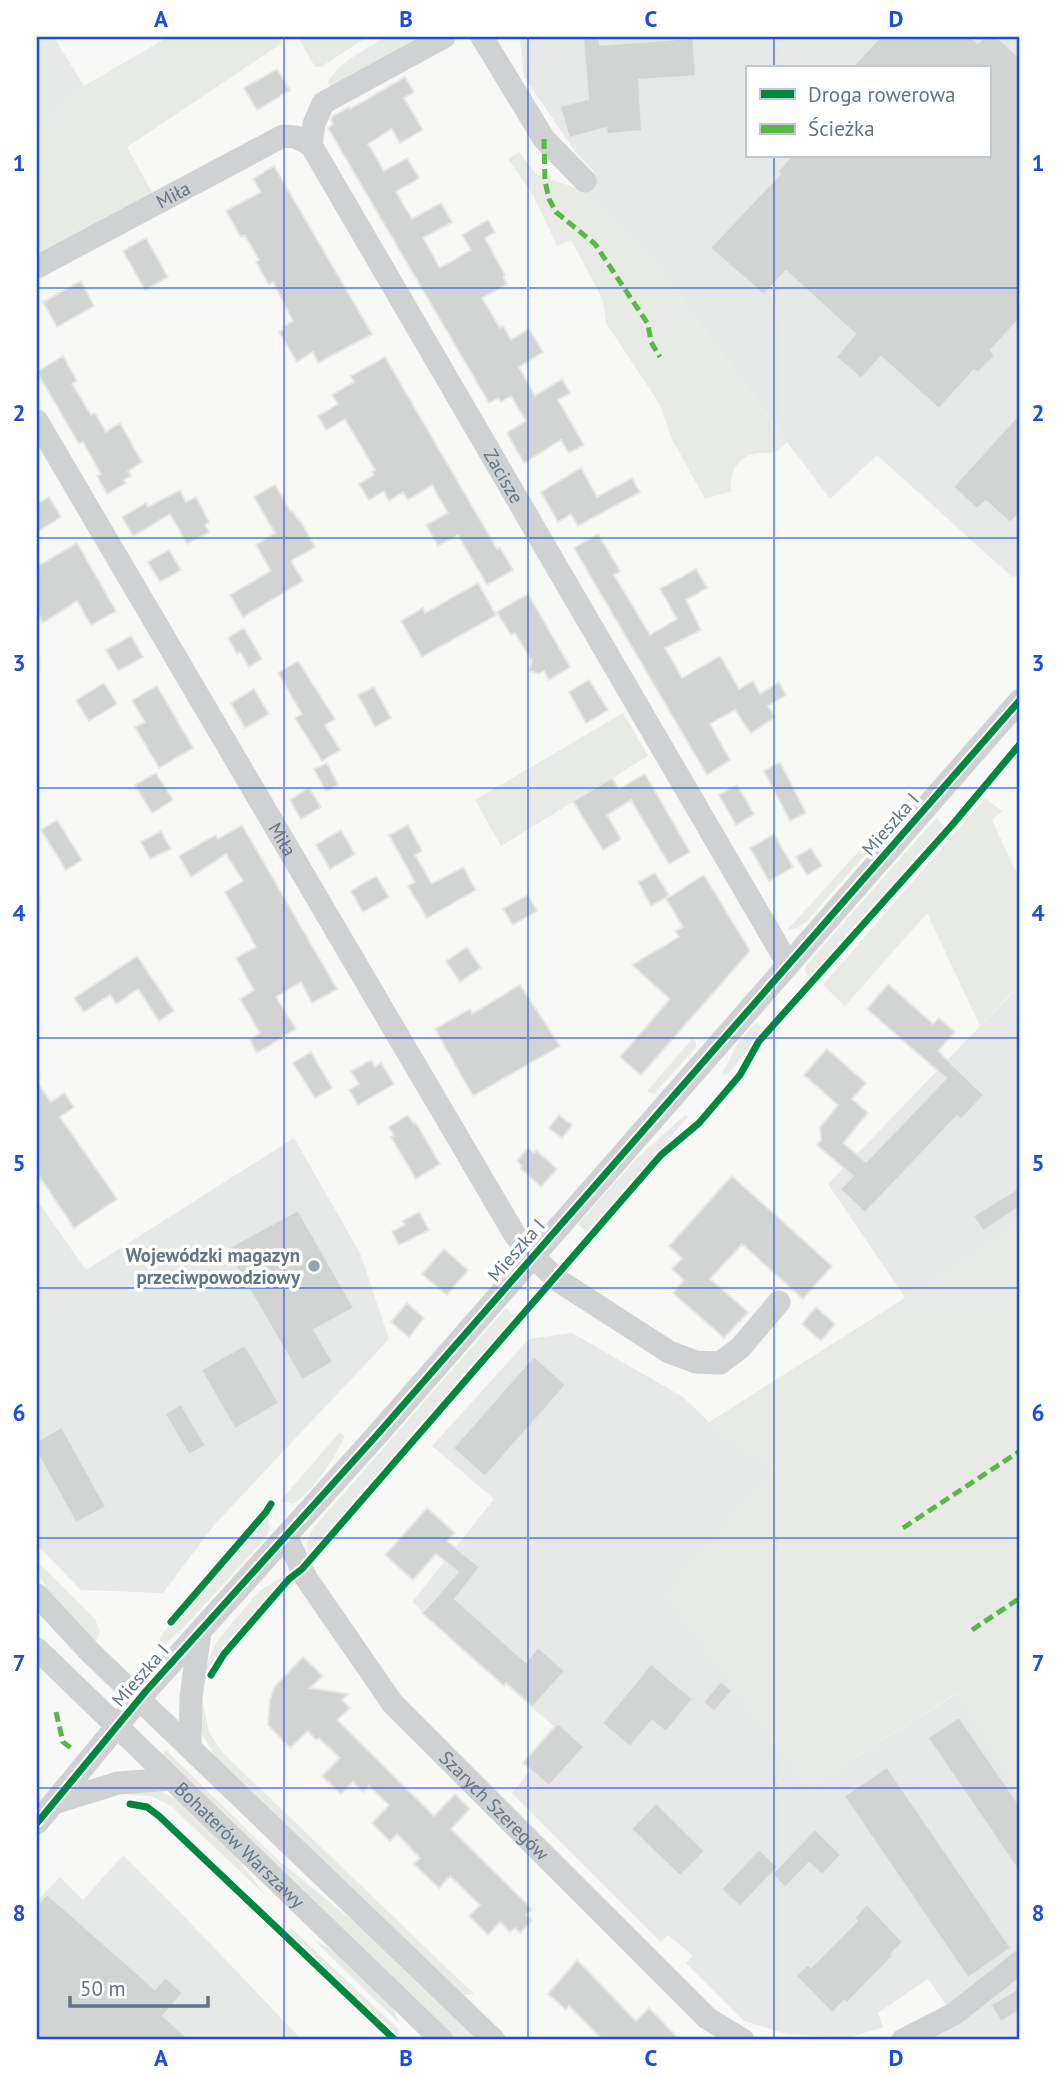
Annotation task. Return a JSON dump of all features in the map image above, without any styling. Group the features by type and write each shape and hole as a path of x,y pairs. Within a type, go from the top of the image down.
{"street":[{"path":"311,145 314,124 323,103 444,37"},
{"path":"482,37 544,139 585,181"},
{"name":"Miła","path":"37,267 284,136 296,136 311,145"},
{"name":"Zacisze","path":"311,145 788,964"},
{"name":"Miła","path":"37,421 514,1235 559,1281 669,1352 696,1362 720,1363 740,1348 779,1302"},
{"name":"Mieszka I","path":"37,1823 139,1699 286,1536 1020,700"},
{"name":"Szarych Szeregów","path":"286,1536 306,1578 393,1704 707,2018 743,2040"},
{"name":"Bohaterów Warszawy","path":"37,1595 80,1642 494,2040"},
{"path":"190,1747 191,1697 200,1632"},
{"name":"Bohaterów Warszawy","path":"37,1649 442,2040"},
{"path":"54,1803 124,1782 171,1779"},
{"path":"903,2040 954,2014 1020,1962"}],"shaded area":[{"path":"37,37 54,37 84,86 37,132"},
{"path":"168,37 278,37 282,43 127,147 154,196 37,258 37,132 84,86"},
{"path":"298,37 367,37 321,67 315,67"},
{"path":"386,37 424,37 330,87 328,82 339,68"},
{"path":"520,37 1020,37 1020,575 1012,577 877,455 830,499 650,258 579,189 595,172 577,154 524,77"},
{"path":"519,152 536,174 579,189 650,258 787,442 776,451 750,455 740,462 733,472 731,491 705,499 672,439 659,403 606,323 603,300 571,240 557,246 533,195 508,159"},
{"path":"623,713 648,756 501,846 475,800"},
{"path":"910,795 915,798 806,922 787,930"},
{"path":"985,798 1002,811 992,820 1020,880 1020,1010 1012,992 980,1026 927,913 845,1006 823,985"},
{"path":"936,818 944,826 809,981 805,970 807,964"},
{"path":"1013,992 1020,1010 1020,1225 906,1299 828,1184"},
{"path":"756,1022 765,1030 726,1076 722,1073 738,1043"},
{"path":"693,1038 696,1047 654,1094 647,1091"},
{"path":"685,1115 688,1117 588,1233 578,1224 636,1159"},
{"path":"294,1138 360,1253 389,1339 215,1524 163,1593 81,1590 37,1545 37,1200 86,1270"},
{"path":"1020,1225 1020,1793 957,1693 808,1787 665,1595 773,1468 709,1422"},
{"path":"506,1308 515,1317 309,1556 307,1544 311,1531"},
{"path":"572,1333 683,1397 709,1422 773,1468 808,1787 958,1693 1020,1793 1020,2040 924,2040 957,2020 928,1979 878,2013 883,2027 848,2038 787,2034 744,2021 686,1963 693,1956 668,1935 661,1942 512,1793 560,1732 412,1602 494,1499 432,1446 529,1339"},
{"path":"340,1432 344,1436 341,1444 315,1484 293,1504 280,1501"},
{"path":"267,1514 270,1527 266,1538 184,1627 162,1647 159,1640 162,1634"},
{"path":"37,1561 95,1619 100,1631 96,1642 68,1617 50,1595 43,1583"},
{"path":"279,1579 287,1579 223,1653 207,1679 200,1679 217,1641 259,1591"},
{"path":"202,1699 209,1732 222,1752 474,1994 463,1995 215,1757 202,1734"},
{"path":"166,1750 277,1859 382,1945 480,2040 457,2040 161,1756"},
{"path":"154,1789 186,1806 202,1819 266,1896 171,1806 151,1796 130,1795 127,1792"},
{"path":"123,1855 302,2040 37,2040 37,1901 60,1877 83,1900"},
{"path":"291,1928 399,2030 396,2038 286,1933"},
{"path":"314,1940 341,1955 394,2009 399,2023"}],"building":[{"path":"583,37 599,37 600,45 693,38 696,76 639,80 642,131 607,134 606,128 569,138 560,106 588,99"},
{"path":"880,37 970,37 978,43 984,37 997,37 1020,58 1020,318 991,350 995,356 978,373 974,370 939,409 881,357 861,379 836,357 855,334 786,271 764,295 710,248 780,174 778,171 789,158 990,158 990,66 853,66"},
{"path":"277,69 290,90 257,110 244,88"},
{"path":"405,77 414,92 404,98 423,130 400,143 392,129 368,144 384,171 407,158 419,178 396,192 412,219 441,203 452,222 423,238 440,268 471,250 462,235 488,220 495,232 485,238 507,284 482,298 500,328 503,326 511,340 529,329 543,352 519,367 535,396 562,379 570,393 558,400 584,445 569,453 561,440 524,463 507,433 526,421 511,396 501,402 498,398 489,403 328,128 333,124 333,116"},
{"path":"274,166 372,334 318,363 313,352 297,362 279,332 293,321 273,282 269,285 256,262 259,260 245,235 241,237 226,211 261,192 253,179"},
{"path":"146,238 168,277 145,290 123,251"},
{"path":"81,281 94,306 57,327 43,302"},
{"path":"63,356 77,381 72,384 91,415 95,413 106,432 120,423 142,462 128,471 131,476 124,480 126,483 107,494 97,476 101,474 83,442 79,444 37,372"},
{"path":"385,357 497,549 500,547 513,570 487,585 458,535 438,546 426,525 448,513 432,485 408,500 403,492 389,501 384,491 369,500 359,484 374,475 372,472 375,470 345,419 326,430 318,416 338,404 332,395 354,382 351,376"},
{"path":"1020,413 1020,513 1010,523 986,501 977,509 953,487"},
{"path":"581,468 597,497 632,478 640,492 578,526 571,514 558,522 541,492"},
{"path":"275,485 315,547 291,561 303,581 243,617 230,595 271,571 256,545 275,533 254,497"},
{"path":"180,490 186,502 196,497 209,522 205,525 209,532 187,544 170,514 133,536 122,517 146,503 148,507"},
{"path":"49,497 61,517 37,532 37,504"},
{"path":"598,534 620,571 614,575 650,635 677,619 660,589 696,569 707,588 686,600 701,630 665,648 682,678 720,656 739,689 753,681 760,694 779,682 786,695 768,706 775,717 751,733 735,710 710,724 730,760 707,775 574,548"},
{"path":"77,543 116,611 91,625 77,601 43,623 37,612 37,567"},
{"path":"169,550 181,570 160,582 148,562"},
{"path":"478,583 496,615 422,657 401,621 423,608 425,613"},
{"path":"528,594 570,667 549,680 544,671 539,674 529,671 532,661 515,633 511,635 497,612"},
{"path":"244,628 262,659 249,667 228,638"},
{"path":"131,636 143,657 118,671 106,650"},
{"path":"298,661 335,719 325,725 340,750 322,761 295,718 302,714 278,673"},
{"path":"589,680 608,710 586,723 569,692"},
{"path":"104,683 117,704 89,721 76,700"},
{"path":"157,686 193,748 159,768 135,727 145,722 132,700"},
{"path":"374,687 391,718 375,727 358,695"},
{"path":"254,689 269,714 245,728 231,703"},
{"path":"780,762 806,813 790,821 764,771"},
{"path":"327,763 338,785 326,791 314,769"},
{"path":"156,773 173,800 152,813 135,785"},
{"path":"645,774 690,852 669,864 631,800 607,815 621,839 603,850 573,801 612,778 619,789"},
{"path":"737,785 754,814 736,825 719,795"},
{"path":"309,788 321,807 301,819 290,800"},
{"path":"57,820 82,860 66,870 41,830"},
{"path":"242,825 337,989 312,1003 301,982 276,997 296,1029 257,1053 250,1040 260,1033 240,999 254,990 236,958 256,947 225,892 243,881 226,854 191,877 179,856 216,835 218,839"},
{"path":"408,825 422,851 415,855 432,884 463,867 476,890 427,918 408,886 415,882 389,835"},
{"path":"341,830 355,854 330,869 316,845"},
{"path":"161,831 171,849 150,859 141,842"},
{"path":"774,834 793,867 769,881 750,848"},
{"path":"811,848 822,866 807,875 796,857"},
{"path":"655,873 669,895 651,906 638,882"},
{"path":"704,875 750,951 641,1075 620,1057 670,999 632,965 679,937 675,931 683,927 666,899"},
{"path":"376,876 389,897 363,912 351,891"},
{"path":"528,895 537,911 513,925 503,909"},
{"path":"467,947 481,968 460,982 446,961"},
{"path":"137,956 174,1011 159,1021 138,989 116,1004 110,995 84,1012 74,998"},
{"path":"888,984 933,1024 939,1018 955,1032 938,1051 984,1095 961,1120 957,1116 865,1213 840,1189 853,1176 817,1145 821,1140 820,1127 838,1105 804,1075 827,1049 866,1083 852,1099 868,1113 843,1143 866,1162 946,1078 867,1009"},
{"path":"520,985 560,1046 473,1096 435,1029 470,1009 472,1014"},
{"path":"311,1052 332,1088 315,1098 293,1063"},
{"path":"371,1060 375,1067 381,1063 394,1084 358,1105 349,1090 359,1084 351,1071"},
{"path":"37,1082 51,1102 64,1093 74,1107 60,1117 117,1199 74,1228 37,1173"},
{"path":"408,1115 414,1124 416,1123 440,1164 416,1179 391,1137 394,1136 389,1127"},
{"path":"559,1115 572,1125 562,1138 549,1128"},
{"path":"528,1148 534,1153 536,1150 557,1169 541,1187 520,1168 522,1166 517,1161"},
{"path":"732,1176 832,1266 803,1299 742,1244 710,1279 748,1312 724,1338 673,1293 684,1280 672,1269 682,1258 669,1246"},
{"path":"1020,1187 1020,1207 983,1231 973,1216"},
{"path":"298,1210 354,1308 314,1330 333,1362 302,1380 226,1249"},
{"path":"419,1212 429,1230 399,1245 392,1232 405,1225 402,1221"},
{"path":"444,1249 468,1270 447,1295 422,1274"},
{"path":"407,1303 424,1318 409,1337 391,1322"},
{"path":"816,1307 835,1324 821,1341 802,1324"},
{"path":"245,1345 279,1403 235,1429 201,1370"},
{"path":"534,1356 566,1385 485,1477 453,1448"},
{"path":"181,1404 206,1446 189,1455 165,1414"},
{"path":"62,1427 106,1507 76,1523 37,1453 37,1441"},
{"path":"427,1508 455,1533 447,1541 480,1567 455,1599 526,1662 538,1647 565,1671 533,1707 506,1683 504,1686 422,1613 458,1572 436,1554 413,1580 385,1555"},
{"path":"303,1657 323,1676 310,1688 348,1694 342,1700 350,1708 337,1720 434,1816 455,1794 470,1809 451,1829 532,1909 526,1915 532,1921 520,1933 515,1928 510,1932 500,1922 488,1935 469,1916 480,1905 450,1876 439,1888 414,1864 420,1858 397,1834 390,1841 372,1823 389,1805 369,1786 363,1792 353,1782 341,1794 322,1776 340,1758 319,1738 316,1740 308,1731 290,1748 268,1725 270,1700 275,1686"},
{"path":"651,1664 693,1699 666,1732 652,1721 630,1747 602,1723"},
{"path":"721,1681 732,1691 714,1712 703,1702"},
{"path":"959,1717 1020,1806 1020,1873 928,1738"},
{"path":"558,1723 584,1747 549,1786 523,1763"},
{"path":"887,1767 1011,1948 968,1978 844,1796"},
{"path":"656,1803 705,1851 680,1876 631,1829"},
{"path":"815,1829 841,1855 822,1875 809,1863 785,1888 772,1874"},
{"path":"759,1849 778,1867 740,1907 721,1889"},
{"path":"47,1894 155,1989 165,1977 183,1993 163,2016 190,2040 37,2040 37,1905"},
{"path":"867,1904 903,1942 891,1954 893,1956 847,2003 844,2001 832,2013 796,1976 808,1964 811,1967 857,1921 854,1918"},
{"path":"577,1960 636,2021 649,2008 680,2040 603,2040 569,2006 566,2010 548,1994"},
{"path":"1020,1987 1020,2010 1001,2022 991,2005"}],"marked path":[{"path":"544,139 545,181 549,199 556,212 595,244 648,324 651,342 660,357"},
{"path":"903,1528 1020,1451"},
{"path":"972,1630 1020,1598"},
{"path":"56,1712 63,1742 71,1748"}],"cycle path":[{"path":"37,1823 146,1691 376,1436 1020,700"},
{"path":"211,1675 224,1654 289,1579 302,1569 661,1155 699,1123 740,1075 759,1041 953,824 1020,744"},
{"path":"171,1622 271,1504"},
{"path":"130,1804 147,1807 159,1816 395,2040"}],"place":[{"name":"Wojewódzki magazyn przeciwpowodziowy","path":"314,1266"}]}
